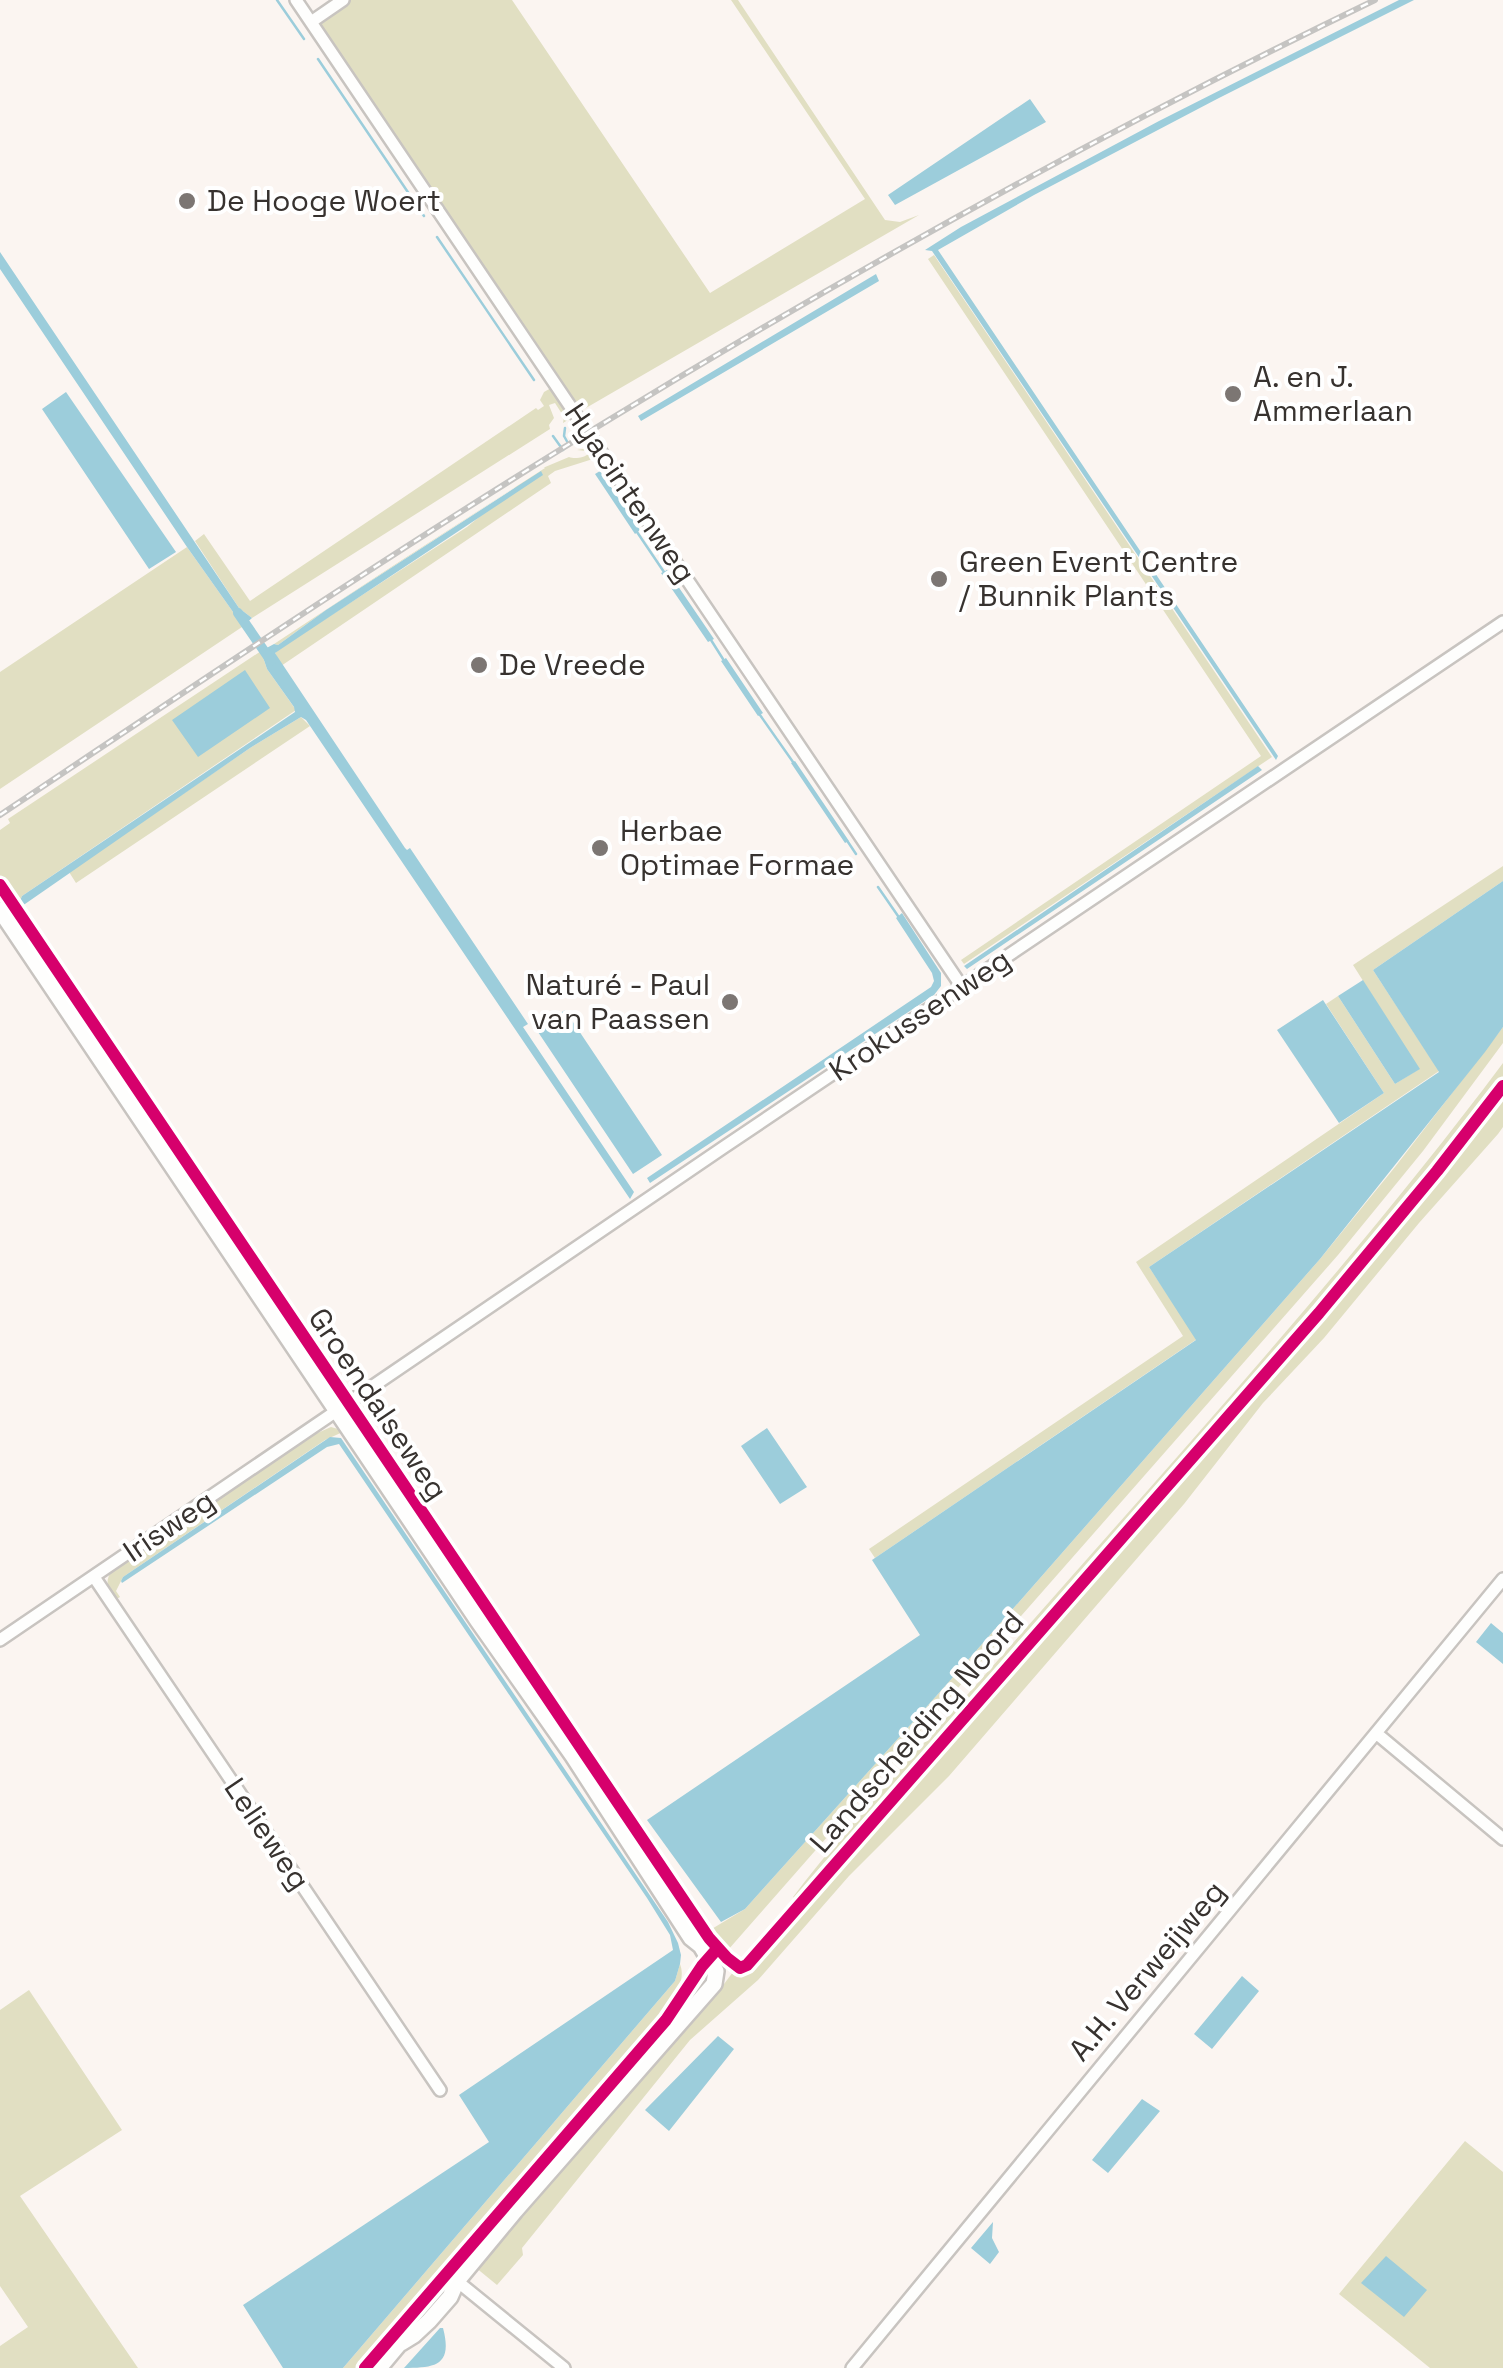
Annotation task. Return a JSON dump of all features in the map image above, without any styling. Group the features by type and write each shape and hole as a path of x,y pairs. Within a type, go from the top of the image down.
{"street":[{"name":"Hyacintenweg","path":"296,0 962,987"},
{"path":"310,22 343,0"},
{"name":"Krokussenweg","path":"338,1412 1503,622"},
{"name":"Groendalseweg","path":"0,910 573,1756 691,1938 706,1979 701,1988"},
{"name":"Irisweg","path":"0,1640 338,1412"},
{"name":"Lelieweg","path":"94,1577 440,2090"},
{"name":"A.H. Verweijweg","path":"852,2368 1503,1579"},
{"path":"1376,1733 1503,1839"},
{"name":"Groendalseweg","path":"691,1938 716,1971"},
{"path":"687,2012 690,2001 716,1971"},
{"path":"379,2368 450,2297 457,2281 714,1984 716,1971"},
{"path":"457,2281 564,2368"}],"shaded area":[{"path":"348,0 512,0 710,293 865,199 731,0 738,0 885,220 900,222 919,215 579,412 321,27 322,18"},
{"path":"934,255 1272,757 964,964 961,960 1261,756 928,259"},
{"path":"551,388 571,418 563,423 564,417 555,403 549,405 554,418 550,429 252,618 239,608 195,541 204,534 250,601 544,406 540,400"},
{"path":"589,448 596,458 555,471 548,476 551,483 281,666 275,653 279,649 467,527 517,486 278,645 274,644 538,470 569,457 584,456 586,451 577,450"},
{"path":"187,547 242,627 0,789 0,672"},
{"path":"261,651 267,669 296,710 22,896 18,908 0,882 0,830 10,823 8,819"},
{"path":"301,717 310,726 76,883 69,872"},
{"path":"1503,866 1503,881 1373,970 1439,1071 1149,1267 1197,1339 875,1558 869,1549 1183,1336 1136,1262 1384,1093 1326,1004 1338,996 1395,1084 1419,1069 1353,965"},
{"path":"1503,1027 1503,1043 1423,1151 1338,1255 728,1950 710,1930 745,1909 947,1684 1320,1259"},
{"path":"1503,1063 1503,1080 1300,1332 797,1900 793,1897 1317,1295"},
{"path":"1503,1091 1503,1127 1498,1134 1324,1338 1263,1403 1184,1504 949,1776 849,1876 758,1980 690,2040 522,2248 523,2255 497,2285 475,2267 669,2041 709,2004 736,1968 837,1866 1111,1556 1339,1294"},
{"path":"331,1427 345,1431 325,1440 123,1577 116,1591 120,1597 115,1600 108,1585 112,1570 313,1435"},
{"path":"680,1964 679,1987 656,2021 357,2368 343,2368 675,1981"},
{"path":"29,1990 122,2130 20,2196 138,2368 0,2368 0,2346 28,2327 0,2286 0,2010"},
{"path":"1465,2141 1503,2172 1503,2368 1430,2368 1339,2294"}],"water":[{"path":"1399,0 1414,0 1034,195 938,250 1278,756 1276,760 932,251 925,250 1159,121"},
{"path":"1030,99 1046,122 895,205 888,195"},
{"path":"0,252 239,608 252,618 242,627 0,269"},
{"path":"876,274 879,281 641,421 638,416"},
{"path":"66,392 176,552 149,569 42,409"},
{"path":"541,471 543,475 275,653 528,1024 523,1027 634,1192 630,1199 301,717 25,904 19,903 22,896 295,712 267,669 261,651 278,645"},
{"path":"600,471 640,530 635,534 595,474"},
{"path":"667,570 714,639 708,642 661,573"},
{"path":"726,658 763,713 758,716 721,661"},
{"path":"245,670 270,708 198,757 172,720"},
{"path":"795,761 849,841 845,843 791,763"},
{"path":"1258,766 1262,770 967,969 964,966"},
{"path":"1503,881 1503,1027 1485,1052 1320,1259 947,1684 745,1909 721,1922 647,1820 920,1635 872,1560 1196,1340 1149,1267 1439,1072 1373,970"},
{"path":"902,913 941,973 941,986 934,995 650,1183 647,1178 931,987 932,973 896,918"},
{"path":"1363,980 1420,1069 1395,1084 1338,996"},
{"path":"1323,1000 1384,1093 1339,1123 1277,1030"},
{"path":"565,1010 662,1155 633,1174 536,1029"},
{"path":"767,1428 807,1487 780,1504 741,1446"},
{"path":"330,1437 341,1438 668,1922 681,1955 675,1981 343,2368 283,2368 243,2305 489,2142 459,2095 673,1950 670,1935 647,1898 339,1444 327,1447 122,1583 123,1577"},
{"path":"1491,1623 1503,1633 1503,1664 1476,1642"},
{"path":"1242,1976 1259,1991 1212,2049 1194,2034"},
{"path":"718,2036 734,2049 669,2131 645,2110"},
{"path":"1142,2099 1160,2111 1108,2173 1092,2160"},
{"path":"993,2222 992,2238 999,2252 990,2264 971,2248"},
{"path":"1386,2256 1427,2290 1404,2317 1361,2283"},
{"path":"440,2328 445,2350 439,2362 404,2368"}],"pier":[{"path":"1368,11 1126,134 929,240 1156,117"},
{"path":"542,466 545,468 257,653 259,647 277,640 310,614"}],"waterway":[{"path":"277,0 304,39"},
{"path":"318,59 424,216"},
{"path":"437,237 534,380"},
{"path":"565,428 569,445"},
{"path":"553,436 563,450"},
{"path":"637,532 664,572"},
{"path":"238,613 271,661"},
{"path":"711,640 723,659"},
{"path":"760,715 793,762"},
{"path":"848,842 856,854"},
{"path":"878,887 898,916"}],"railway":[{"path":"0,815 377,565 701,364 1082,149 1375,0"}],"cycle path":[{"name":"Landscheiding Noord","path":"0,885 709,1938 740,1968 747,1965 1319,1313 1503,1086"},
{"path":"365,2368 666,2020 717,1949"}],"place":[{"name":"De Hooge Woert","path":"187,201"},
{"name":"A. en J. Ammerlaan","path":"1233,394"},
{"name":"Green Event Centre / Bunnik Plants","path":"939,579"},
{"name":"De Vreede","path":"479,665"},
{"name":"Herbae Optimae Formae","path":"600,848"},
{"name":"Naturé - Paul van Paassen","path":"730,1002"}]}
